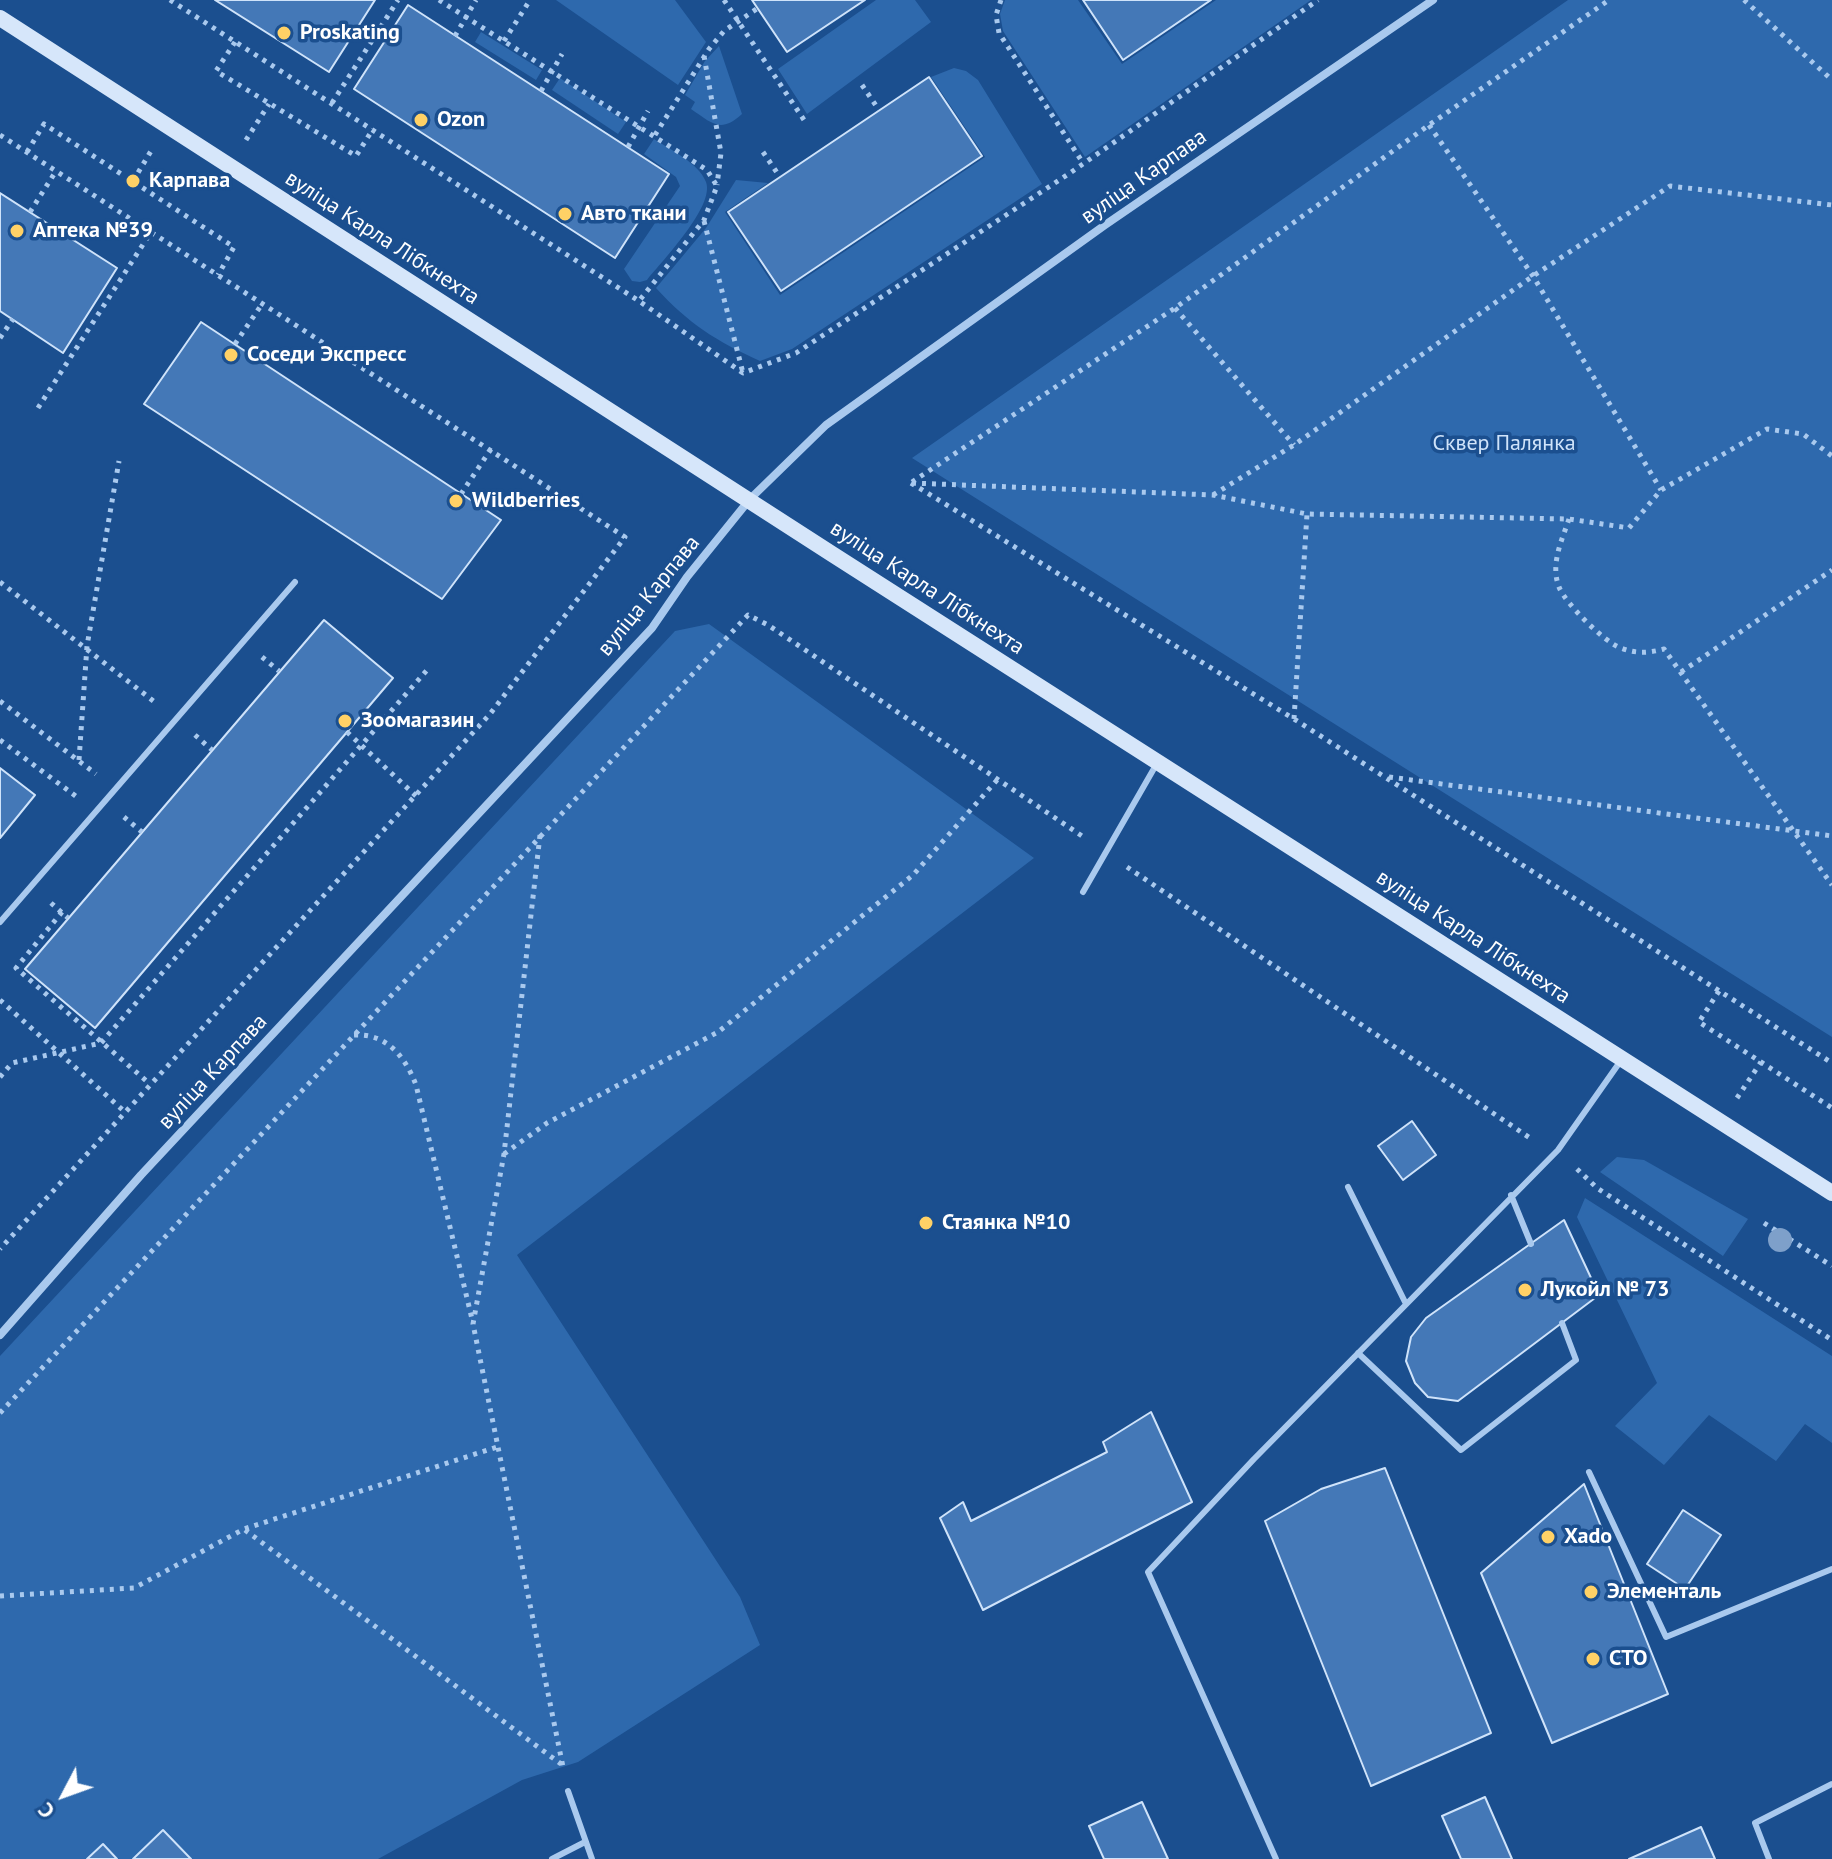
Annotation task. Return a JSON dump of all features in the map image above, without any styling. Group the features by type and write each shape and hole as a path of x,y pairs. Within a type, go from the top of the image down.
{"main road":[{"name":"вуліца Карла Лібкнехта","path":"0,18 1832,1193"}],"street":[{"name":"вуліца Карпава","path":"0,1335 141,1175 652,628 687,577 750,499 826,425 1105,225 1433,0"}],"lane":[{"path":"0,922 295,582"},
{"path":"1083,892 1158,761"},
{"path":"1276,1859 1148,1572 1558,1150 1622,1059"},
{"path":"1348,1187 1406,1304"},
{"path":"1511,1195 1531,1244"},
{"path":"1358,1353 1461,1450 1576,1360 1562,1323"},
{"path":"1589,1472 1666,1637 1828,1571 1832,1577"},
{"path":"1769,1859 1755,1823 1832,1784"},
{"path":"568,1791 592,1859"},
{"path":"552,1859 585,1842"}],"path":[{"path":"170,0 639,301 743,373"},
{"path":"332,103 398,0"},
{"path":"439,0 655,135 707,170 717,186"},
{"path":"455,36 476,0"},
{"path":"504,41 530,0"},
{"path":"724,0 806,123"},
{"path":"1001,0 996,15 999,33 1083,163"},
{"path":"743,373 796,353 1083,163 1318,0"},
{"path":"911,483 1175,308 1609,0"},
{"path":"1744,0 1832,80"},
{"path":"655,135 704,55 724,31 758,8"},
{"path":"235,42 216,71 356,156 373,129"},
{"path":"541,91 562,54"},
{"path":"639,301 704,220 717,186 721,153 704,55"},
{"path":"862,85 879,110"},
{"path":"229,165 269,104"},
{"path":"628,147 648,111"},
{"path":"27,152 44,124 133,181 234,247 218,275"},
{"path":"1429,125 1533,276 1661,490"},
{"path":"0,135 625,537 490,714 0,1249"},
{"path":"763,152 780,177"},
{"path":"30,212 56,171"},
{"path":"1213,495 1294,445 1533,276 1670,186 1832,205"},
{"path":"704,220 743,373"},
{"path":"38,408 151,232"},
{"path":"235,344 262,304"},
{"path":"1175,308 1294,445"},
{"path":"0,338 13,319"},
{"path":"911,483 1213,495 1307,514 1569,519 1629,528 1661,490 1767,429 1803,434 1832,456"},
{"path":"461,494 491,449"},
{"path":"0,701 79,760 87,646 119,461"},
{"path":"911,483 1294,719 1832,1063"},
{"path":"1294,719 1307,514"},
{"path":"1569,519 1556,557 1559,587 1583,619 1617,648 1645,654 1664,649 1832,885"},
{"path":"1681,672 1832,570"},
{"path":"0,582 87,646 212,750"},
{"path":"0,1413 748,615 768,625 998,779 1530,1139 1558,1150 1597,1188 1832,1340"},
{"path":"0,1077 12,1063 101,1043 427,670"},
{"path":"347,732 416,796"},
{"path":"0,740 97,811"},
{"path":"1384,777 1832,836"},
{"path":"504,1154 547,1123 718,1032 913,875 998,779"},
{"path":"473,1324 504,1154 540,835"},
{"path":"62,912 16,968 150,1084"},
{"path":"1719,991 1699,1022 1832,1108"},
{"path":"0,1000 125,1112"},
{"path":"354,1035 368,1034 397,1052 409,1066 416,1085 473,1324 568,1791"},
{"path":"1721,1122 1761,1062"},
{"path":"1764,1223 1832,1266"},
{"path":"0,1596 134,1588 244,1529 497,1447"},
{"path":"244,1529 563,1765"}],"green space":[{"path":"556,0 675,0 706,42 678,85"},
{"path":"876,0 915,0 931,22 807,114 778,69"},
{"path":"1005,0 1078,0 1122,64 1216,0 1311,0 1085,157 1003,31 1000,14"},
{"name":"Сквер Палянка","path":"1568,0 1832,0 1832,1037 912,458"},
{"path":"481,32 542,70 536,80 475,42"},
{"path":"719,46 742,114 722,125 691,109 695,102 685,95 705,61"},
{"path":"954,68 966,71 978,80 1042,184 792,349 760,361 704,330 656,288 706,228 736,180 768,183 725,212 780,295 985,157 931,77"},
{"path":"560,78 626,122 618,134 552,90"},
{"path":"654,139 697,169 706,182 707,192 696,218 664,260 647,280 632,281 624,269 680,186 676,177 644,154"},
{"path":"709,624 1034,858 517,1255 740,1597 760,1645 578,1762 522,1780 378,1859 0,1859 0,1356 675,631"},
{"path":"1617,1157 1644,1160 1748,1219 1723,1256 1600,1172"},
{"path":"1585,1198 1832,1356 1832,1443 1805,1424 1776,1461 1709,1415 1664,1465 1615,1426 1657,1383 1577,1217"}],"building":[{"path":"215,0 375,0 329,72"},
{"path":"752,0 865,0 787,52"},
{"path":"1083,0 1211,0 1123,60"},
{"path":"408,5 669,174 615,258 354,89"},
{"path":"929,77 982,156 781,291 728,212"},
{"path":"0,193 117,268 63,353 0,311"},
{"path":"201,322 501,520 442,599 144,404"},
{"path":"324,620 393,678 95,1028 25,969"},
{"path":"0,768 35,795 0,838"},
{"path":"1412,1121 1436,1155 1403,1180 1378,1146"},
{"path":"1564,1220 1599,1295 1458,1401 1428,1397 1415,1383 1406,1361 1411,1337 1426,1318"},
{"path":"1151,1412 1192,1502 983,1610 940,1518 963,1502 971,1521 1107,1452 1103,1442"},
{"path":"1385,1468 1491,1733 1371,1786 1265,1521 1321,1489"},
{"path":"1584,1484 1668,1694 1552,1743 1481,1573"},
{"path":"1683,1510 1721,1535 1685,1589 1647,1564"},
{"path":"1485,1797 1512,1859 1461,1859 1442,1816"},
{"path":"1142,1802 1168,1859 1104,1859 1089,1826"},
{"path":"1701,1827 1715,1859 1629,1859"},
{"path":"163,1830 191,1859 133,1859"},
{"path":"103,1844 117,1859 87,1859"}],"place":[{"name":"Proskating","path":"284,33"},
{"name":"Ozon","path":"421,120"},
{"name":"Карпава","path":"133,181"},
{"name":"Авто ткани","path":"565,214"},
{"name":"Аптека №39","path":"17,231"},
{"name":"Соседи Экспресс","path":"231,355"},
{"name":"Wildberries","path":"456,501"},
{"name":"Зоомагазин","path":"345,721"},
{"name":"Стаянка №10","path":"926,1223"},
{"name":"Лукойл № 73","path":"1525,1290"},
{"name":"Xado","path":"1548,1537"},
{"name":"Элементаль","path":"1591,1592"},
{"name":"СТО","path":"1593,1659"}]}
